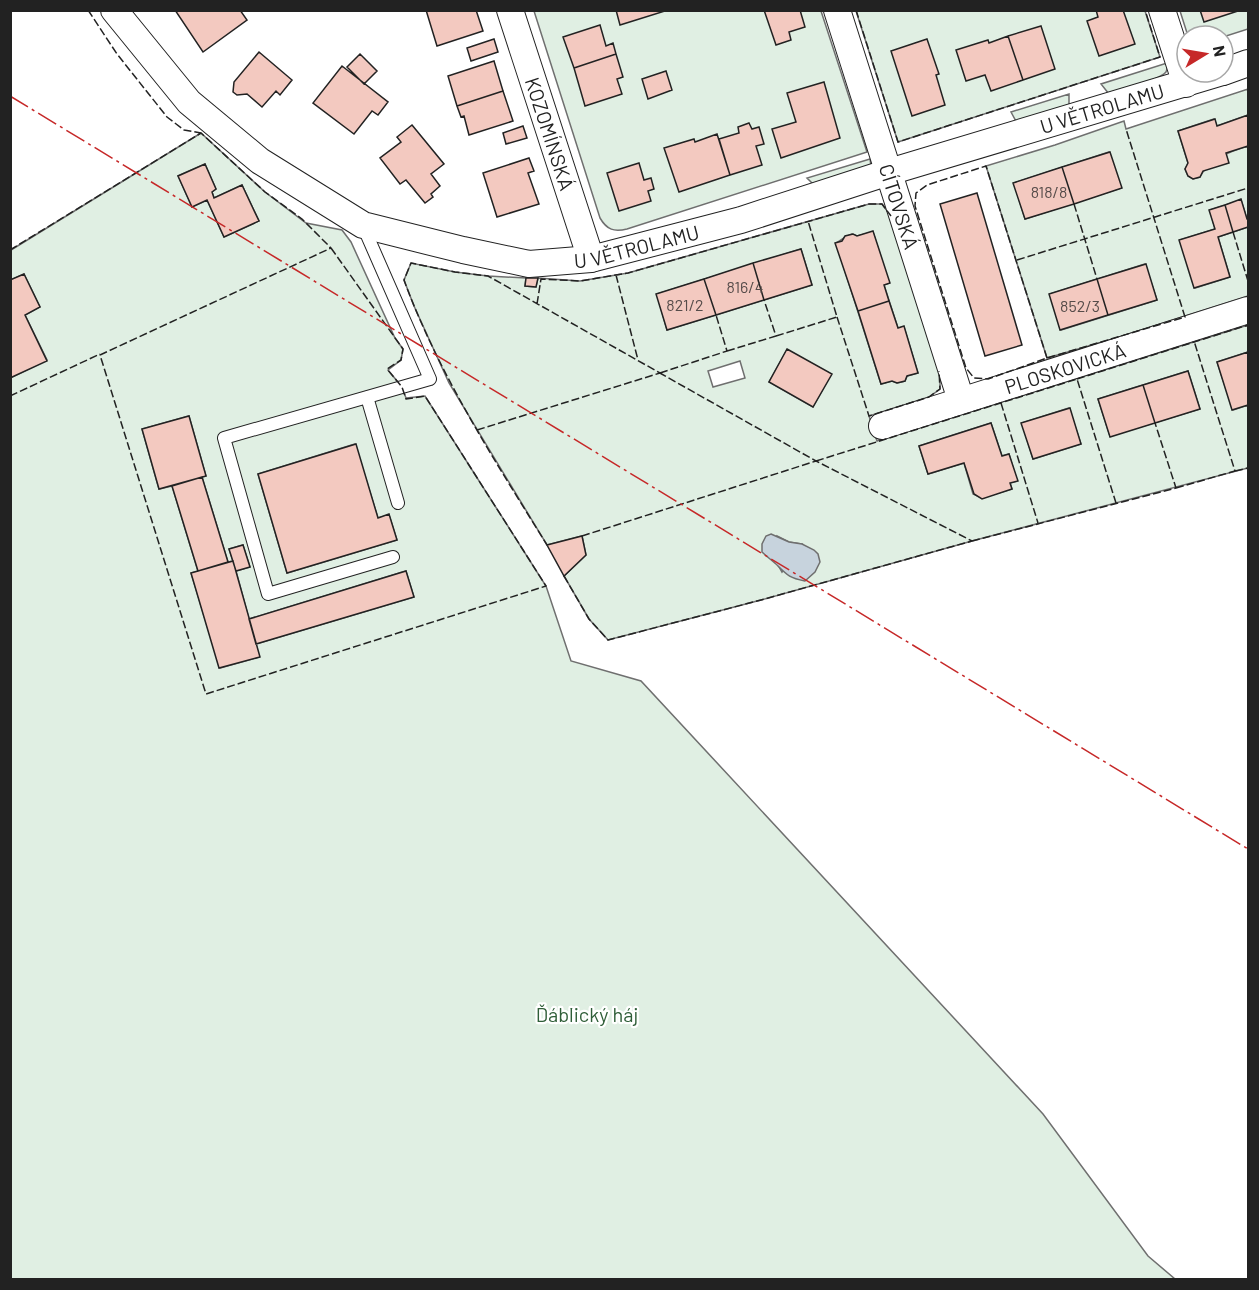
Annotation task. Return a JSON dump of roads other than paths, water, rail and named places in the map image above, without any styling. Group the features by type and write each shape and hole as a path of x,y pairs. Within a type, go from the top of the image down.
{"street":[{"name":"U VĚTROLAMU","path":"114,10 189,102 260,161 363,225 529,264 591,258 741,220 889,172 1186,84"},
{"name":"KOZOMÍNSKÁ","path":"510,10 591,258"},
{"name":"CÍTOVSKÁ","path":"837,10 961,400"},
{"path":"1162,10 1175,50"},
{"name":"PLOSKOVICKÁ","path":"882,426 1248,310"}],"lane":[{"path":"363,225 430,379 224,438 268,594 393,557"},
{"path":"367,397 398,503"}],"park label":[{"name":"Ďáblický háj","path":"587,1014"}]}
